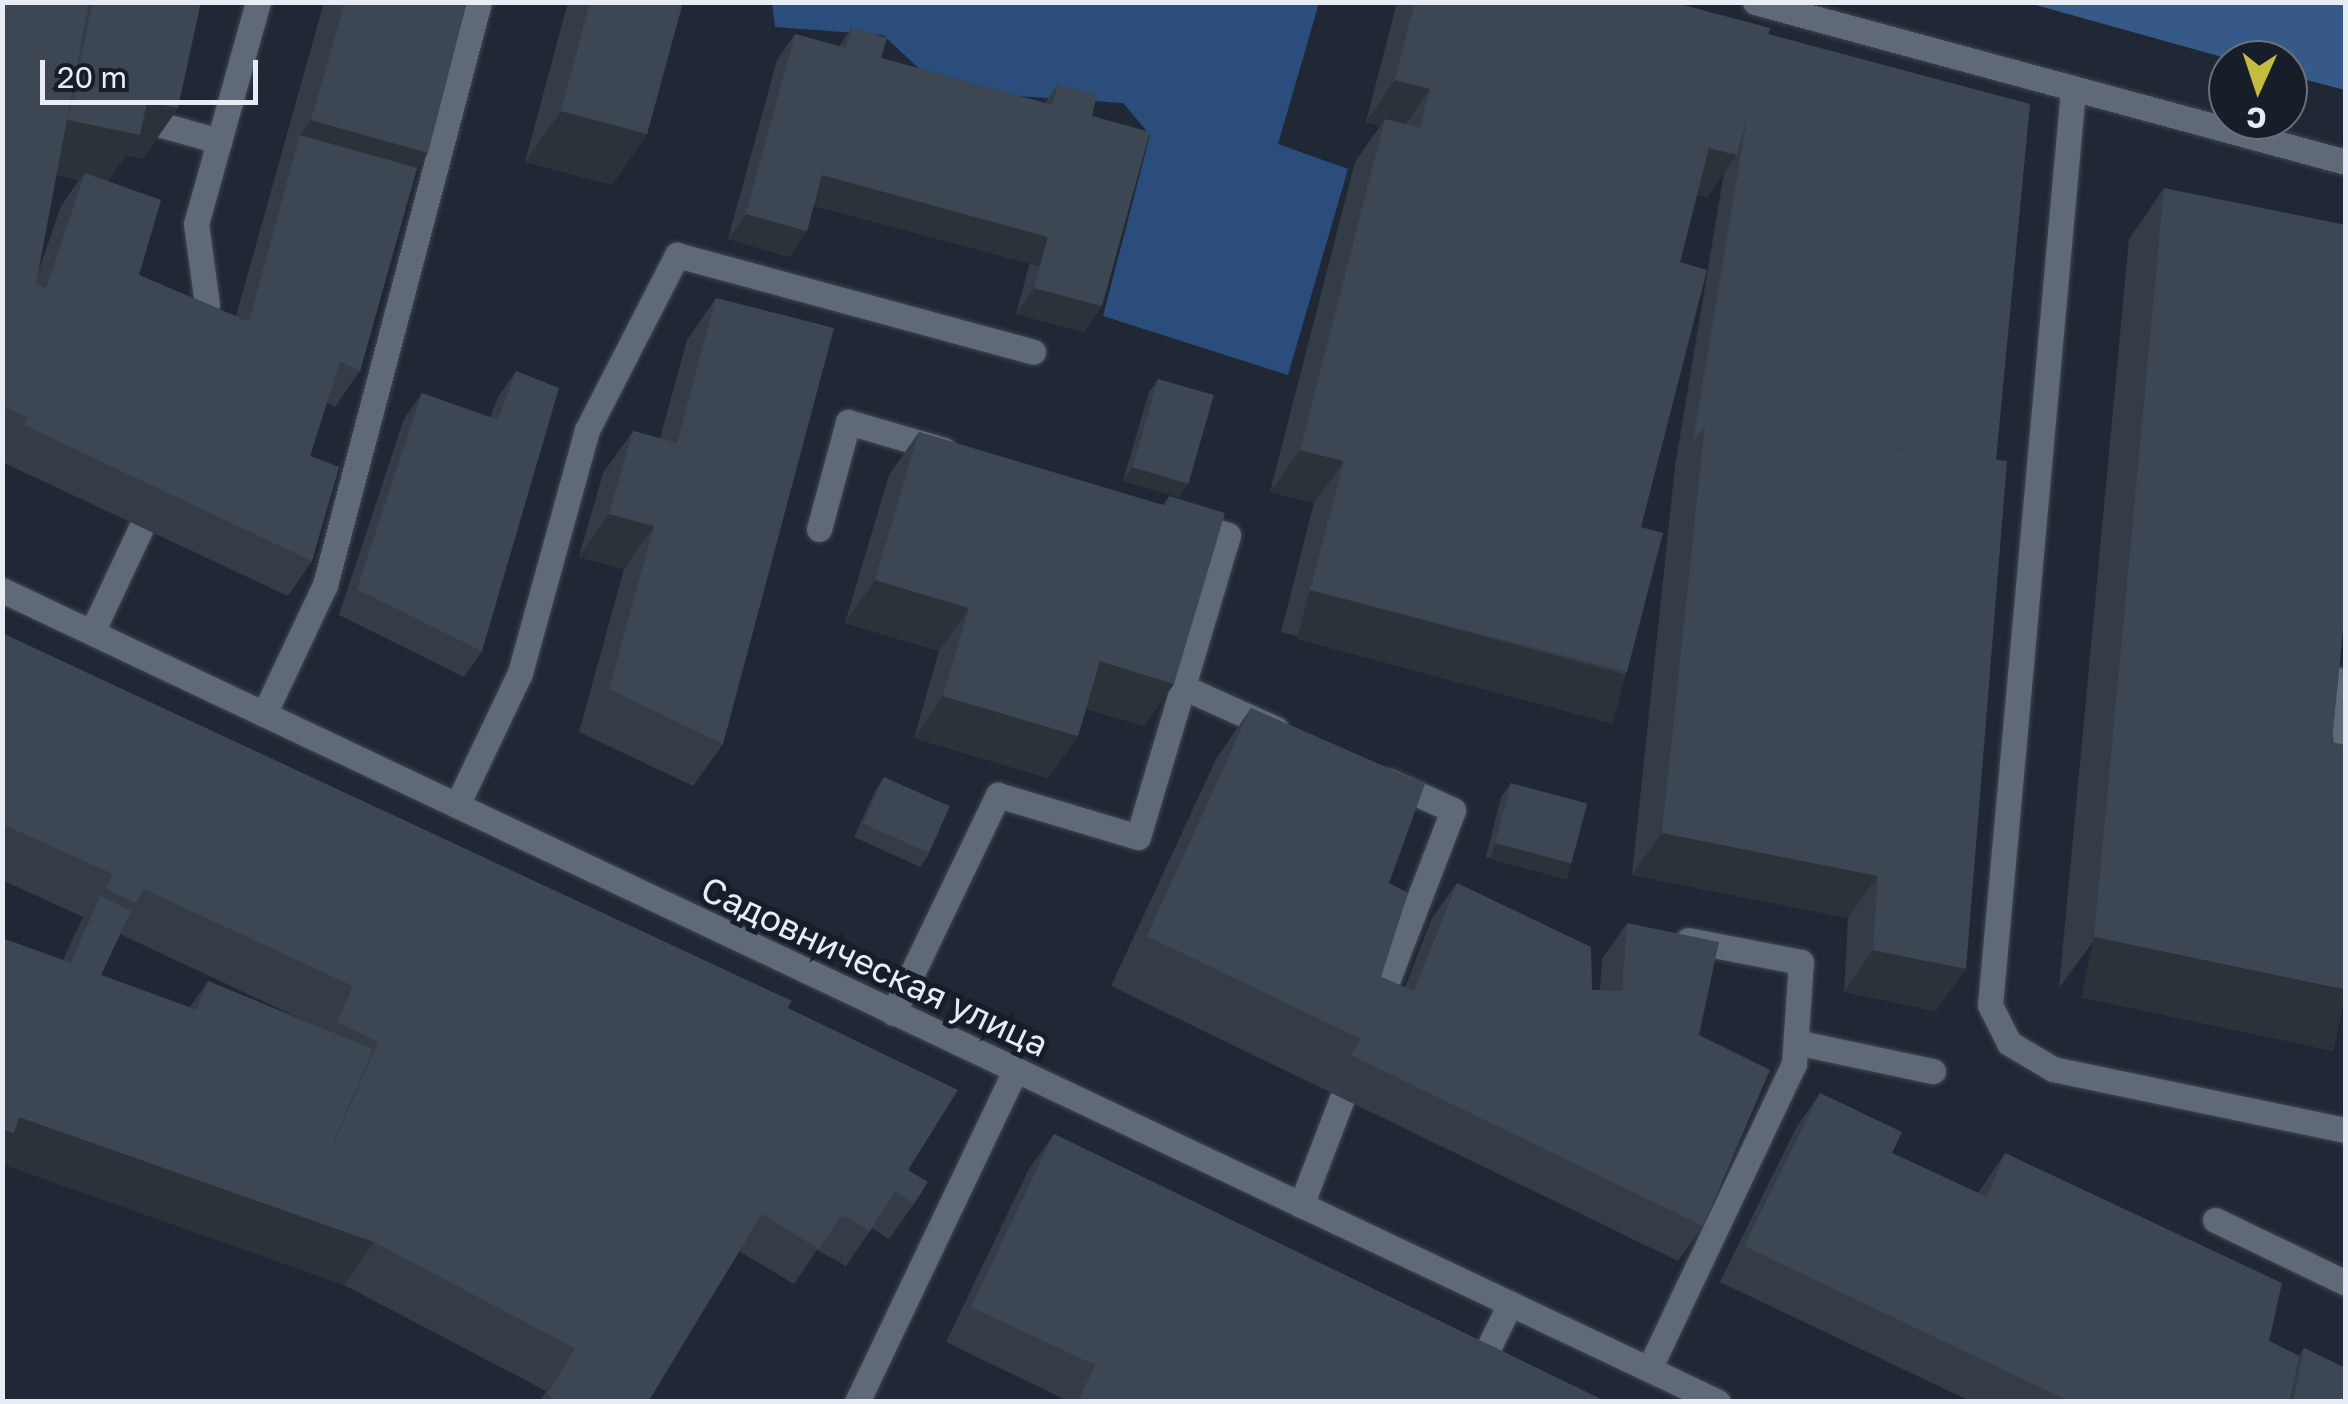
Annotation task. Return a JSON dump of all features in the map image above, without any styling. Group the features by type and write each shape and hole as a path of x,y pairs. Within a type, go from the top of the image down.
{"street":[{"path":"196,345 207,304 196,224 258,2"},
{"path":"264,714 325,585 479,2"},
{"path":"1755,2 2346,162"},
{"path":"2073,90 1990,1004 2009,1043 2053,1068 2346,1130"},
{"path":"151,122 219,141"},
{"path":"457,805 520,672 587,430 677,255 1033,352"},
{"path":"819,529 848,422 981,461"},
{"path":"893,1013 998,795 1138,837 1228,535 1152,512"},
{"path":"92,632 141,528"},
{"name":"Садовническая улица","path":"2,590 1718,1402"},
{"path":"2339,653 2334,704 2346,743"},
{"path":"1182,687 1309,744"},
{"path":"1363,769 1454,810 1373,1020"},
{"path":"1650,1369 1794,1064 1801,962 1668,936"},
{"path":"1796,1042 1934,1071"},
{"path":"857,1402 1015,1071"},
{"path":"1300,1205 1342,1098"},
{"path":"2214,1220 2346,1283"},
{"path":"1472,1382 1510,1304"}],"shaded area":[{"path":"772,3 1319,3 1278,144 1348,169 1288,375 1103,316 1150,135 1123,103 983,94 927,76 883,35 775,27"},
{"path":"2028,3 2345,3 2345,90 2308,80 2308,40 2208,40 2208,53"}],"building":[{"path":"2,2 89,2 36,284 81,305 29,418 2,406"},
{"path":"93,2 201,2 178,108 147,102 140,135 68,120"},
{"path":"345,2 467,2 428,153 311,120"},
{"path":"590,2 683,2 647,134 561,111"},
{"path":"1415,2 1672,2 1770,28 1737,155 1709,148 1680,262 1707,270 1641,527 1663,533 1627,672 1310,590 1344,461 1300,450 1385,119 1420,128 1430,89 1395,80"},
{"path":"852,27 887,38 881,58 1052,105 1058,84 1097,95 1092,116 1150,132 1102,306 1034,288 1048,237 822,175 807,231 746,214 795,34 846,48"},
{"path":"1768,34 2030,104 1996,460 1705,425 1693,442 1748,111"},
{"path":"300,135 417,168 360,371 340,361 310,456 339,467 312,561 24,425 81,305 46,289 85,173 161,200 139,275 249,322"},
{"path":"2164,188 2346,225 2346,599 2332,742 2346,745 2346,990 2094,937"},
{"path":"716,298 834,328 723,744 609,689 654,526 609,514 633,431 677,443"},
{"path":"516,371 559,388 482,651 357,589 422,393 498,420"},
{"path":"1158,379 1214,395 1188,483 1133,467"},
{"path":"1705,425 2007,461 1966,969 1873,950 1878,876 1662,833"},
{"path":"919,432 1166,506 1169,496 1225,513 1174,684 1100,661 1078,736 943,696 969,608 875,580"},
{"path":"2,633 792,1001 576,1349 374,1242 19,1117 14,1133 2,1129 2,1022 334,1143 378,1042 337,1022 353,986 144,889 136,903 105,888 113,874 2,824"},
{"path":"1251,708 1425,784 1389,883 1408,893 1361,1039 1147,936"},
{"path":"884,777 950,806 929,853 863,824"},
{"path":"1511,783 1587,803 1571,863 1495,843"},
{"path":"1457,883 1591,947 1592,990 1622,991 1627,923 1719,942 1699,1035 1770,1070 1703,1226 1351,1055 1361,1039 1381,977 1414,991"},
{"path":"100,896 131,911 101,975 196,1010 208,981 373,1049 333,1143 2,1022 2,938 71,963"},
{"path":"788,1008 958,1090 908,1170 928,1182 914,1204 895,1191 870,1231 842,1215 819,1249 762,1214 648,1402 559,1402 547,1394"},
{"path":"1820,1093 1902,1132 1892,1153 1987,1197 2005,1153 2282,1283 2269,1341 2299,1356 2289,1402 2071,1402 1744,1246"},
{"path":"1054,1134 1607,1402 1078,1402 1095,1365 971,1307"},
{"path":"2304,1348 2346,1368 2346,1402 2293,1402"}]}
